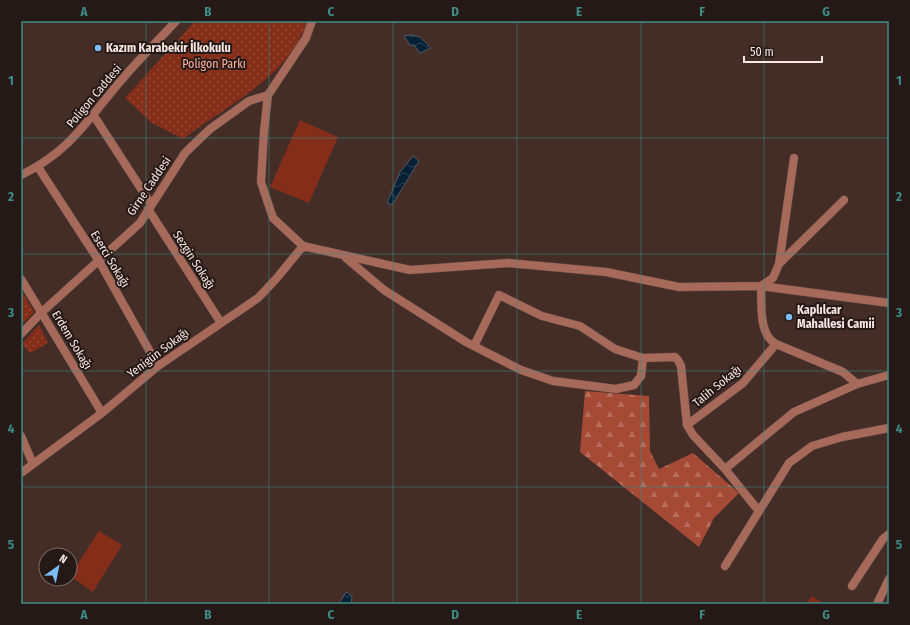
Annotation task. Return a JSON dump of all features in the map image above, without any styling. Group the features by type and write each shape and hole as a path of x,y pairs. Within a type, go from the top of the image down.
{"street":[{"name":"Poligon Caddesi","path":"21,174 38,167 63,148 94,116 118,84 176,21"},
{"path":"312,21 306,38 268,95 261,182 273,218 303,246 410,270 508,263 606,272 679,287 761,286 889,303"},
{"name":"Girne Caddesi","path":"21,334 42,312 140,223 185,153 210,129 249,101 268,95"},
{"name":"Sezgin Sokağı","path":"94,116 221,323"},
{"path":"761,286 773,278 779,264 794,158"},
{"name":"Eserci Sokağı","path":"38,167 99,261 158,366"},
{"path":"779,264 844,200"},
{"name":"Yenigün Sokağı","path":"21,473 102,413 158,366 258,298 303,246"},
{"path":"344,256 384,290 474,346 521,370 553,381 616,389 634,385 641,376 643,358"},
{"name":"Erdem Sokağı","path":"21,279 102,413"},
{"path":"761,286 765,333 770,341 843,372 857,384"},
{"path":"474,346 499,295 542,316 580,326 615,349 643,358 675,358 678,360 687,425 693,435 725,469 758,510"},
{"name":"Talih Sokağı","path":"687,425 743,383 776,344"},
{"path":"725,469 794,412 857,384 889,376"},
{"path":"725,566 758,510 789,463 812,446 842,437 889,428"},
{"path":"21,436 33,464"},
{"path":"852,586 882,540 889,534"},
{"path":"877,604 889,579"}],"green space":[{"name":"Poligon Parkı","path":"195,21 307,21 299,41 287,58 272,74 236,102 183,139 152,123 125,98"},
{"path":"300,120 338,137 309,203 270,187"},
{"path":"23,293 34,312 21,325 21,294"},
{"path":"39,325 48,343 30,353 22,344"},
{"path":"585,391 649,396 650,451 659,469 693,453 739,493 714,518 699,547 580,452"},
{"path":"99,531 122,545 93,592 78,582 78,564"},
{"path":"812,596 824,604 806,604"}],"water":[{"path":"411,35 420,37 431,48 420,53 414,45 410,45 404,36"},
{"path":"413,156 419,161 392,205 387,203 400,172"},
{"path":"346,592 352,596 351,604 339,604"}],"place":[{"name":"Kazım Karabekir İlkokulu","path":"98,48"},
{"name":"Kaplılcar Mahallesi Camii","path":"789,317"}]}
